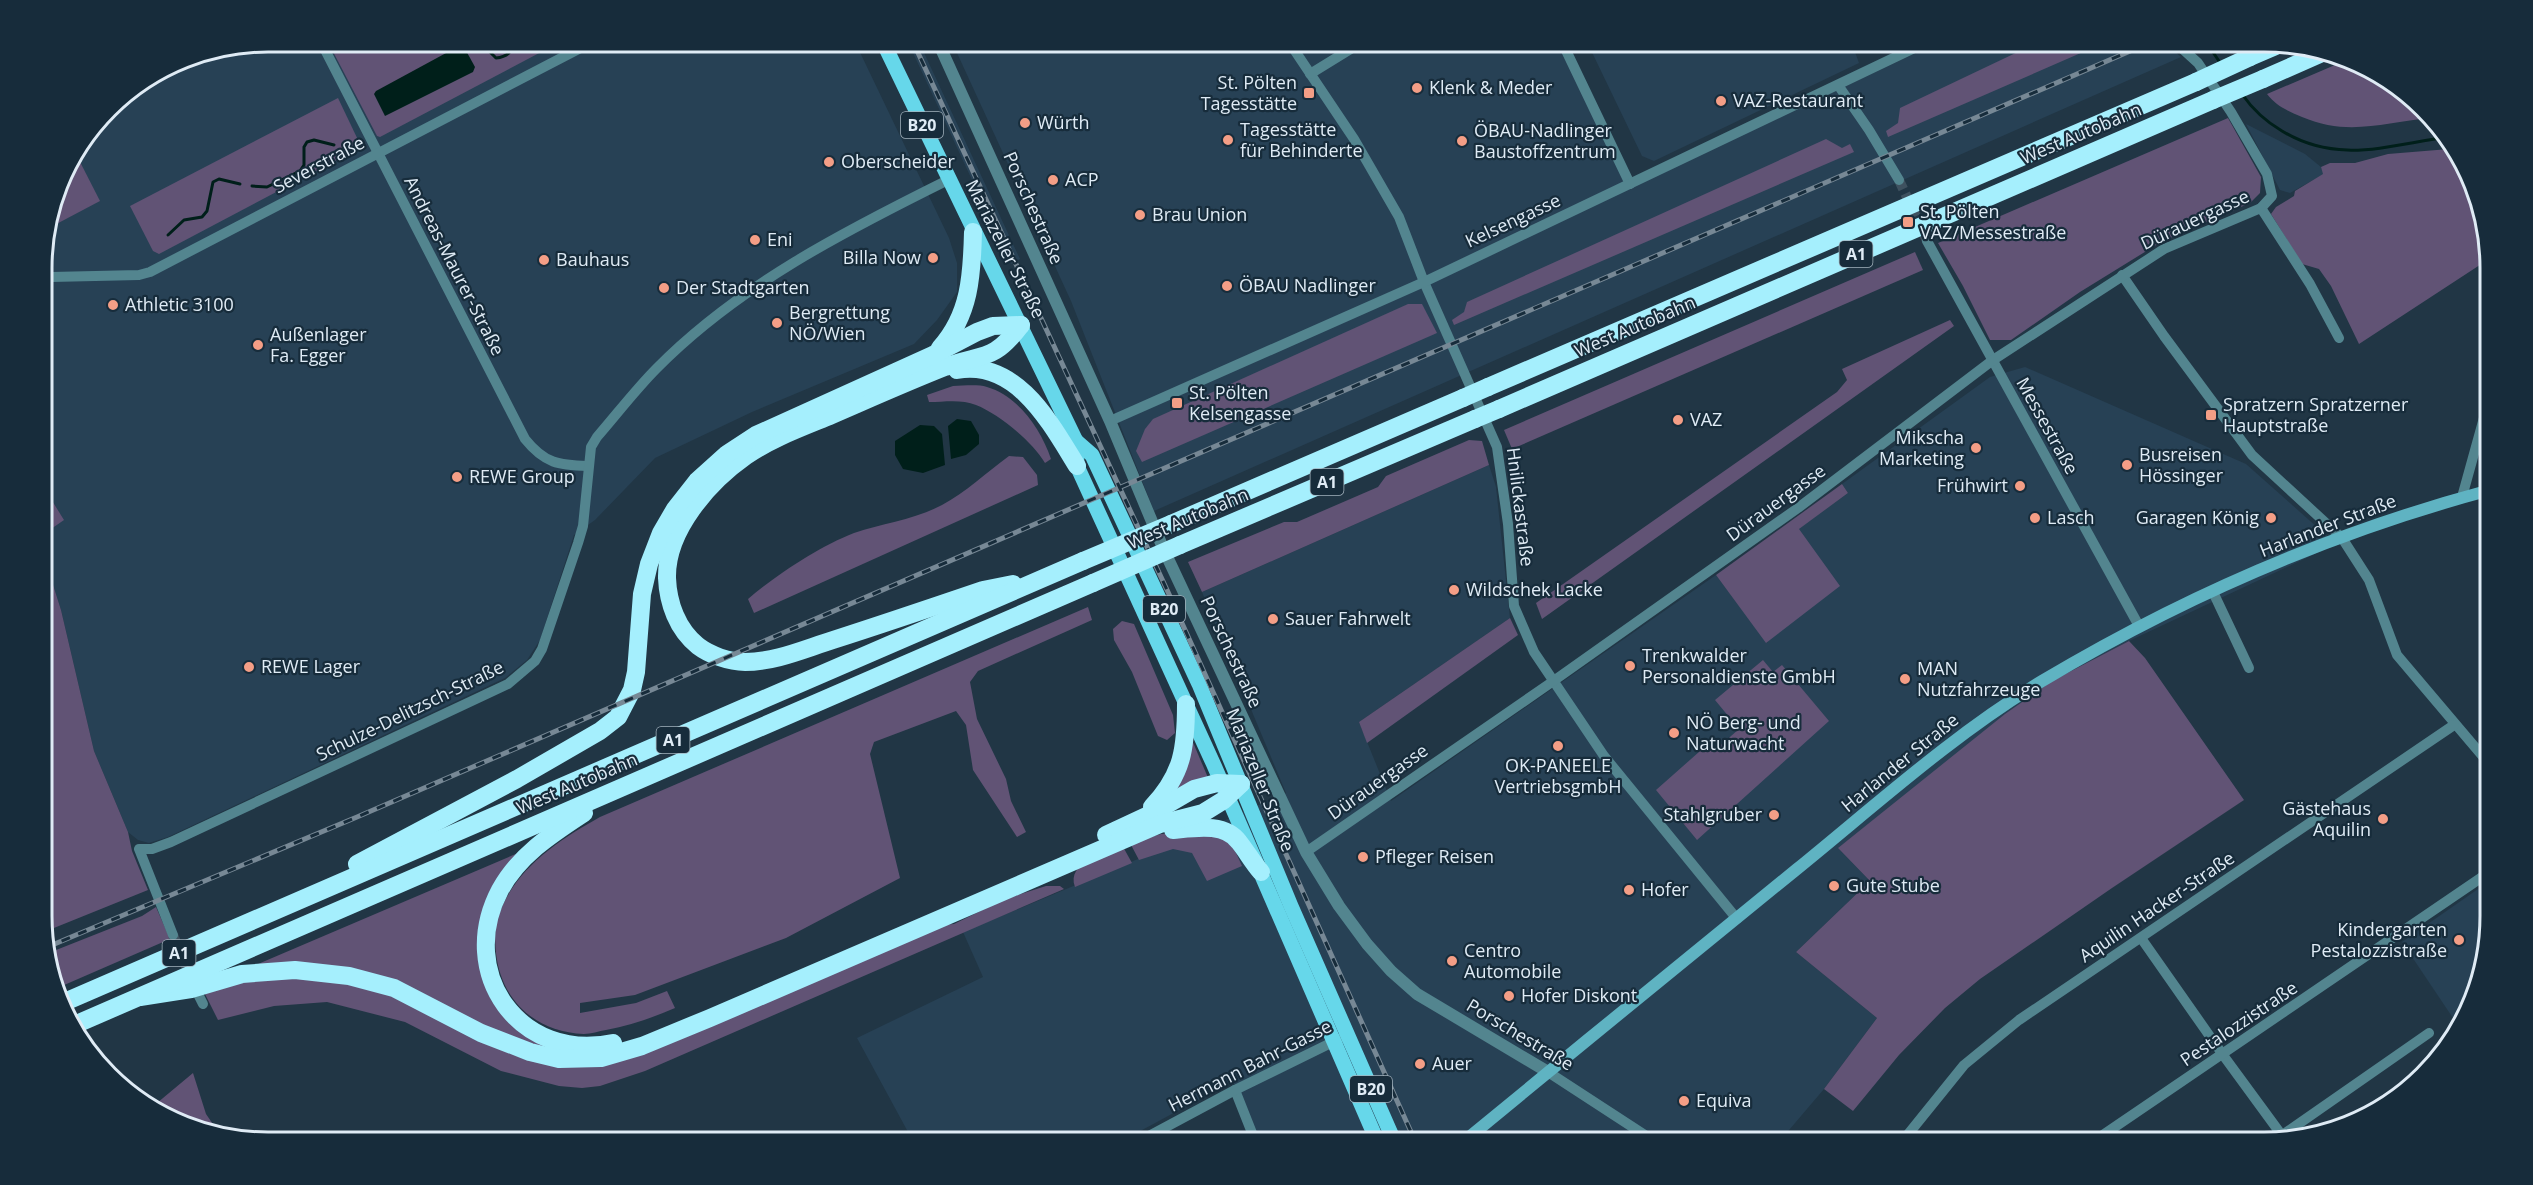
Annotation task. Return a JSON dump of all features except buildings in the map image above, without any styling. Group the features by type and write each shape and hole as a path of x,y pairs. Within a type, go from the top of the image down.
{"highway":[{"name":"West Autobahn","path":"69,1000 2262,52"},
{"name":"West Autobahn","path":"80,1022 1180,545 2312,58"},
{"path":"933,355 952,336 965,308 972,276 974,232"},
{"path":"298,901 358,864 517,779 606,727 618,717 632,690 636,672 640,611 649,564 661,533 675,509 697,482 727,453 756,435 933,355 977,332 993,326 1021,325"},
{"path":"1021,325 1009,341 995,352 923,377 779,438 746,456 706,493 679,531 670,553 667,571 668,595 682,629 698,645 712,654 742,662 760,661 804,650 983,590 1047,577"},
{"path":"923,377 962,370 982,371 1001,377 1019,387 1048,420 1077,466"},
{"path":"1142,826 1174,780 1181,762 1186,733 1186,704"},
{"path":"140,997 191,989 242,975 295,970 349,976 394,988 482,1033 530,1052 560,1059 601,1058 652,1042 973,903 1142,826 1194,789 1217,783 1231,788 1203,813 1142,826 650,1032 599,1046 553,1041 530,1031 513,1016 501,1000 493,982 485,949 489,919 501,888 516,866 531,851 583,814 637,781"},
{"path":"1142,826 1218,829 1229,833 1240,843 1261,873"}],"main road":[{"name":"Mariazeller Straße","path":"888,52 1076,441 1077,466 1186,704 1231,788 1340,1039 1374,1132"},
{"name":"Mariazeller Straße","path":"1076,441 1092,455 1184,652 1261,873 1340,1039 1389,1132"},
{"name":"Harlander Straße","path":"1475,1132 1966,732 2040,682 2139,626 2300,553 2480,492"}],"street":[{"name":"Andreas-Maurer-Straße","path":"326,52 525,440 543,458 559,465 588,466"},
{"name":"Severstraße","path":"52,277 139,275 150,272 573,52"},
{"name":"Porschestraße","path":"943,52 1110,421 1168,559 1306,852 1340,906 1367,944 1391,972 1427,1000 1548,1072 1640,1132"},
{"name":"Hnilickastraße","path":"1296,52 1354,139 1391,201 1497,447 1508,524 1514,606 1534,652 1552,682 1604,756 1737,919"},
{"path":"1310,74 1346,52"},
{"path":"1567,52 1630,184"},
{"name":"Kelsengasse","path":"1110,421 1424,282 1906,52"},
{"name":"Dürauergasse","path":"1306,852 1798,508 1993,360 2164,249 2261,208 2272,196 2267,174 2231,112 2198,63 2186,52"},
{"path":"1838,85 1899,180"},
{"name":"Schulze-Delitzsch-Straße","path":"173,935 139,849 152,849 171,842 508,684 523,673 543,649 578,543 583,526 591,447 597,437 657,368 699,330 742,297 824,243 948,180"},
{"path":"2261,208 2310,284 2339,338"},
{"name":"Messestraße","path":"1927,241 2139,626"},
{"path":"2122,275 2252,455 2342,538 2369,580 2397,656 2480,754"},
{"path":"2462,497 2480,432"},
{"path":"2213,591 2249,668"},
{"name":"Aquilin Hacker-Straße","path":"1910,1132 1964,1065 2019,1020 2454,724"},
{"name":"Pestalozzistraße","path":"2111,1132 2480,879"},
{"path":"2141,938 2280,1132"},
{"path":"2294,1131 2429,1033"},
{"name":"Hermann Bahr-Gasse","path":"1157,1132 1235,1090 1340,1039"},
{"path":"1235,1090 1252,1132"}],"shaded area":[{"path":"268,52 860,52 949,238 957,263 957,292 937,320 914,344 752,412 655,458 595,520 574,535 540,640 527,660 505,678 168,837 149,843 138,840 128,832 94,751 61,610 52,582 52,528 63,519 52,501 54,240 58,223 99,201 80,162 106,126 126,106 160,81 199,64 240,54"},
{"path":"333,52 541,52 380,137 377,136"},
{"path":"448,52 467,52 475,67 473,72 385,116 374,94"},
{"path":"913,52 924,52 1020,259 1011,264"},
{"path":"957,52 1564,52 1628,184 1918,52 2175,52 2181,57 1154,511 1071,301"},
{"path":"1592,52 1855,52 1859,63 1654,161 1642,156"},
{"path":"2018,52 2083,52 1888,137 1886,131 1898,123 1900,108"},
{"path":"2336,65 2385,89 2420,119 2366,127 2335,126 2292,113 2278,105 2267,94"},
{"path":"338,98 359,142 356,150 159,254 153,251 130,206"},
{"path":"2228,118 2261,177 2260,193 2250,203 2161,242 2080,292 2011,340 1990,340 1938,243"},
{"path":"2246,124 2305,154 2321,167 2324,174 2290,193 2280,190"},
{"path":"1826,139 1842,148 1850,144 1854,152 1454,325 1452,320 1464,312 1467,302"},
{"path":"2445,149 2469,199 2479,240 2480,265 2359,344 2331,286 2319,269 2302,264 2271,214 2276,207 2294,196 2295,191 2323,174 2321,167 2330,163 2355,163 2388,154"},
{"path":"80,162 100,201 58,223 64,199"},
{"path":"1915,252 1923,270 1512,449 1504,430"},
{"path":"1408,304 1422,304 1437,333 1142,462 1136,451 1145,429 1153,419"},
{"path":"1950,320 1954,326 1542,619 1536,603 1837,392 1847,380 1842,369"},
{"path":"2025,367 2246,464 2336,544 2129,641 2052,681 1838,848 1870,881 1796,952 1877,1018 1824,1089 1787,1132 1256,1132 1233,1081 1138,1132 908,1132 857,1038 983,977 963,932 1138,859 1286,793 1202,592 1489,465 1496,487 1510,618 1359,722 1391,801 1716,575 1767,643 1798,529 1848,493 1842,484 1990,377"},
{"path":"953,386 983,386 1009,398 1035,425 1051,459 1045,463 1024,438 985,409 965,402 929,402 927,395"},
{"path":"957,419 971,421 979,435 979,444 966,455 951,459 948,426"},
{"path":"920,425 934,426 942,434 945,465 923,473 903,469 895,455 895,441"},
{"path":"1469,440 1482,441 1489,465 1202,592 1188,562 1284,522 1297,522 1378,487 1386,476"},
{"path":"1009,456 1023,457 1037,475 1038,485 754,613 748,599 799,562 827,545 854,533 909,518 942,505"},
{"path":"1842,484 1848,493 1799,529 1840,586 1766,643 1716,575"},
{"path":"52,501 64,520 52,528"},
{"path":"52,582 61,610 94,751 128,832 132,851 148,890 53,928"},
{"path":"1088,607 1092,620 978,671 970,682 977,719 1006,779 1011,801 1026,832 1017,837 973,770 966,725 956,711 874,742 870,754 900,878 786,938 635,995 580,1003 580,1013 636,1003 667,991 675,1008 641,1021 589,1034 566,1032 536,1020 513,999 499,970 495,939 498,917 505,900 526,870 554,846 600,817"},
{"path":"1510,618 1518,635 1367,743 1359,722"},
{"path":"1122,621 1134,624 1173,715 1175,733 1167,740 1158,736 1132,672 1114,640 1113,629"},
{"path":"2129,641 2145,658 2244,800 1980,979 1945,1008 1899,1055 1853,1111 1824,1089 1877,1018 1796,952 1870,881 1838,848 2005,714 2052,681"},
{"path":"1763,660 1773,672 1782,665 1829,721 1697,840 1656,790 1708,744 1714,751 1739,729 1715,700"},
{"path":"1192,740 1209,780 1162,803"},
{"path":"1213,833 1225,838 1234,849 1242,866 1207,881 1192,853 1173,849 1139,860 1130,843 1161,834"},
{"path":"1122,845 1132,863 1075,887 1074,878 1081,865 1097,855"},
{"path":"518,853 480,969 561,1049 534,1049 395,984 258,964"},
{"path":"1046,886 1060,886 1064,889 645,1071 600,1086 582,1088 559,1086 501,1071 405,1022 327,1002 274,1006 218,1020 203,990 227,984 293,975 350,980 584,1064 931,926 954,924 1005,899"},
{"path":"2480,888 2479,945 2469,986 2454,1020 2402,942"},
{"path":"156,907 170,939 64,985 55,950 142,916"},
{"path":"193,1073 206,1114 214,1125 186,1116 158,1102"}],"waterway":[{"path":"490,52 496,58 510,52"},
{"path":"2213,52 2221,64"},
{"path":"2242,94 2255,110 2282,131 2323,147 2364,150 2437,139"},
{"path":"252,186 267,187 300,171 304,165 304,147 307,142 314,140 334,145"},
{"path":"168,235 184,220 202,217 207,211 213,182 219,179 240,184"}],"tunnel":[{"path":"1899,180 1927,241"},
{"path":"173,935 192,980"}],"railway":[{"path":"918,52 1168,592 1411,1132"},
{"path":"54,944 357,817 2128,52"}],"place":[{"name":"Klenk & Meder","path":"1417,88"},
{"name":"St. Pölten Tagesstätte","path":"1309,93"},
{"name":"VAZ-Restaurant","path":"1721,101"},
{"name":"Würth","path":"1025,123"},
{"name":"Tagesstätte für Behinderte","path":"1228,140"},
{"name":"ÖBAU-Nadlinger Baustoffzentrum","path":"1462,141"},
{"name":"Oberscheider","path":"829,162"},
{"name":"ACP","path":"1053,180"},
{"name":"Brau Union","path":"1140,215"},
{"name":"St. Pölten VAZ/Messestraße","path":"1908,222"},
{"name":"Eni","path":"755,240"},
{"name":"Billa Now","path":"933,258"},
{"name":"Bauhaus","path":"544,260"},
{"name":"ÖBAU Nadlinger","path":"1227,286"},
{"name":"Der Stadtgarten","path":"664,288"},
{"name":"Athletic 3100","path":"113,305"},
{"name":"Bergrettung NÖ/Wien","path":"777,323"},
{"name":"Außenlager Fa. Egger","path":"258,345"},
{"name":"St. Pölten Kelsengasse","path":"1177,403"},
{"name":"Spratzern Spratzerner Hauptstraße","path":"2211,415"},
{"name":"VAZ","path":"1678,420"},
{"name":"Mikscha Marketing","path":"1976,448"},
{"name":"Busreisen Hössinger","path":"2127,465"},
{"name":"REWE Group","path":"457,477"},
{"name":"Frühwirt","path":"2020,486"},
{"name":"Lasch","path":"2035,518"},
{"name":"Garagen König","path":"2271,518"},
{"name":"Wildschek Lacke","path":"1454,590"},
{"name":"Sauer Fahrwelt","path":"1273,619"},
{"name":"Trenkwalder Personaldienste GmbH","path":"1630,666"},
{"name":"REWE Lager","path":"249,667"},
{"name":"MAN Nutzfahrzeuge","path":"1905,679"},
{"name":"NÖ Berg- und Naturwacht","path":"1674,733"},
{"name":"OK-PANEELE VertriebsgmbH","path":"1558,746"},
{"name":"Stahlgruber","path":"1774,815"},
{"name":"Gästehaus Aquilin","path":"2383,819"},
{"name":"Pfleger Reisen","path":"1363,857"},
{"name":"Gute Stube","path":"1834,886"},
{"name":"Hofer","path":"1629,890"},
{"name":"Kindergarten Pestalozzistraße","path":"2459,940"},
{"name":"Centro Automobile","path":"1452,961"},
{"name":"Hofer Diskont","path":"1509,996"},
{"name":"Auer","path":"1420,1064"},
{"name":"Equiva","path":"1684,1101"}]}
